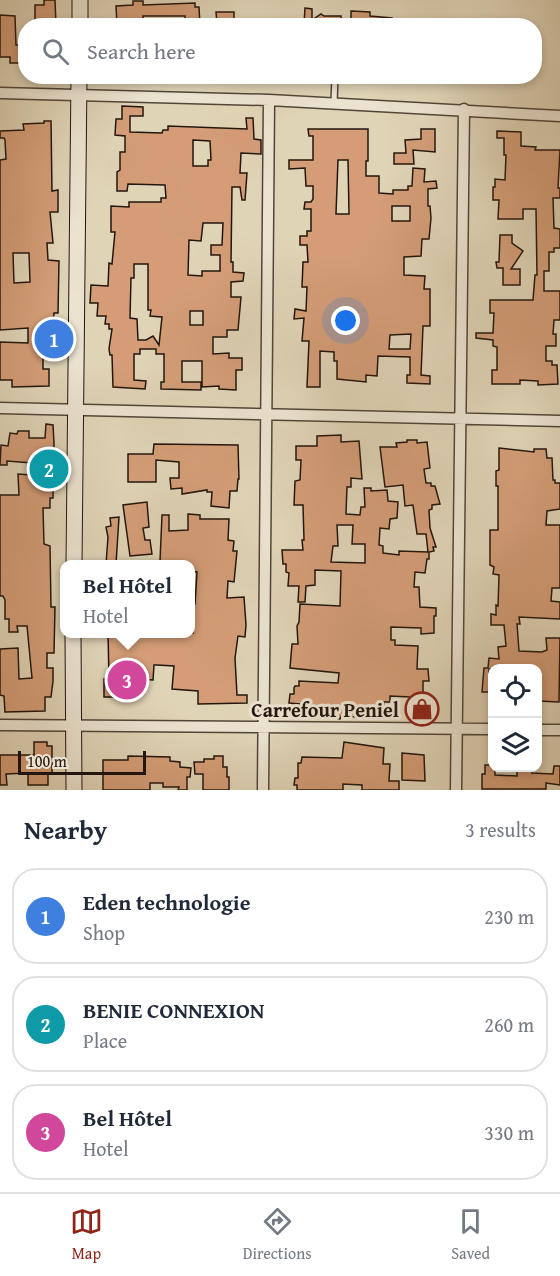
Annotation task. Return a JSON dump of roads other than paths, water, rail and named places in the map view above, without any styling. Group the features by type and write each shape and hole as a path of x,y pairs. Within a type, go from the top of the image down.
{"street":[{"path":"80,0 80,18"},
{"path":"74,560 79,84"},
{"path":"0,93 269,100 560,116"},
{"path":"263,790 269,100"},
{"path":"456,790 464,109"},
{"path":"0,408 560,421"},
{"path":"74,638 74,790"},
{"path":"0,725 488,729"},
{"path":"542,730 560,730"}],"lane":[{"path":"334,103 335,84"}],"place":[{"name":"Eden technologie","path":"54,339"},
{"name":"BENIE CONNEXION","path":"49,469"},
{"name":"Bel Hôtel","path":"127,680"},
{"name":"Carrefour Peniel","path":"422,709"}]}
